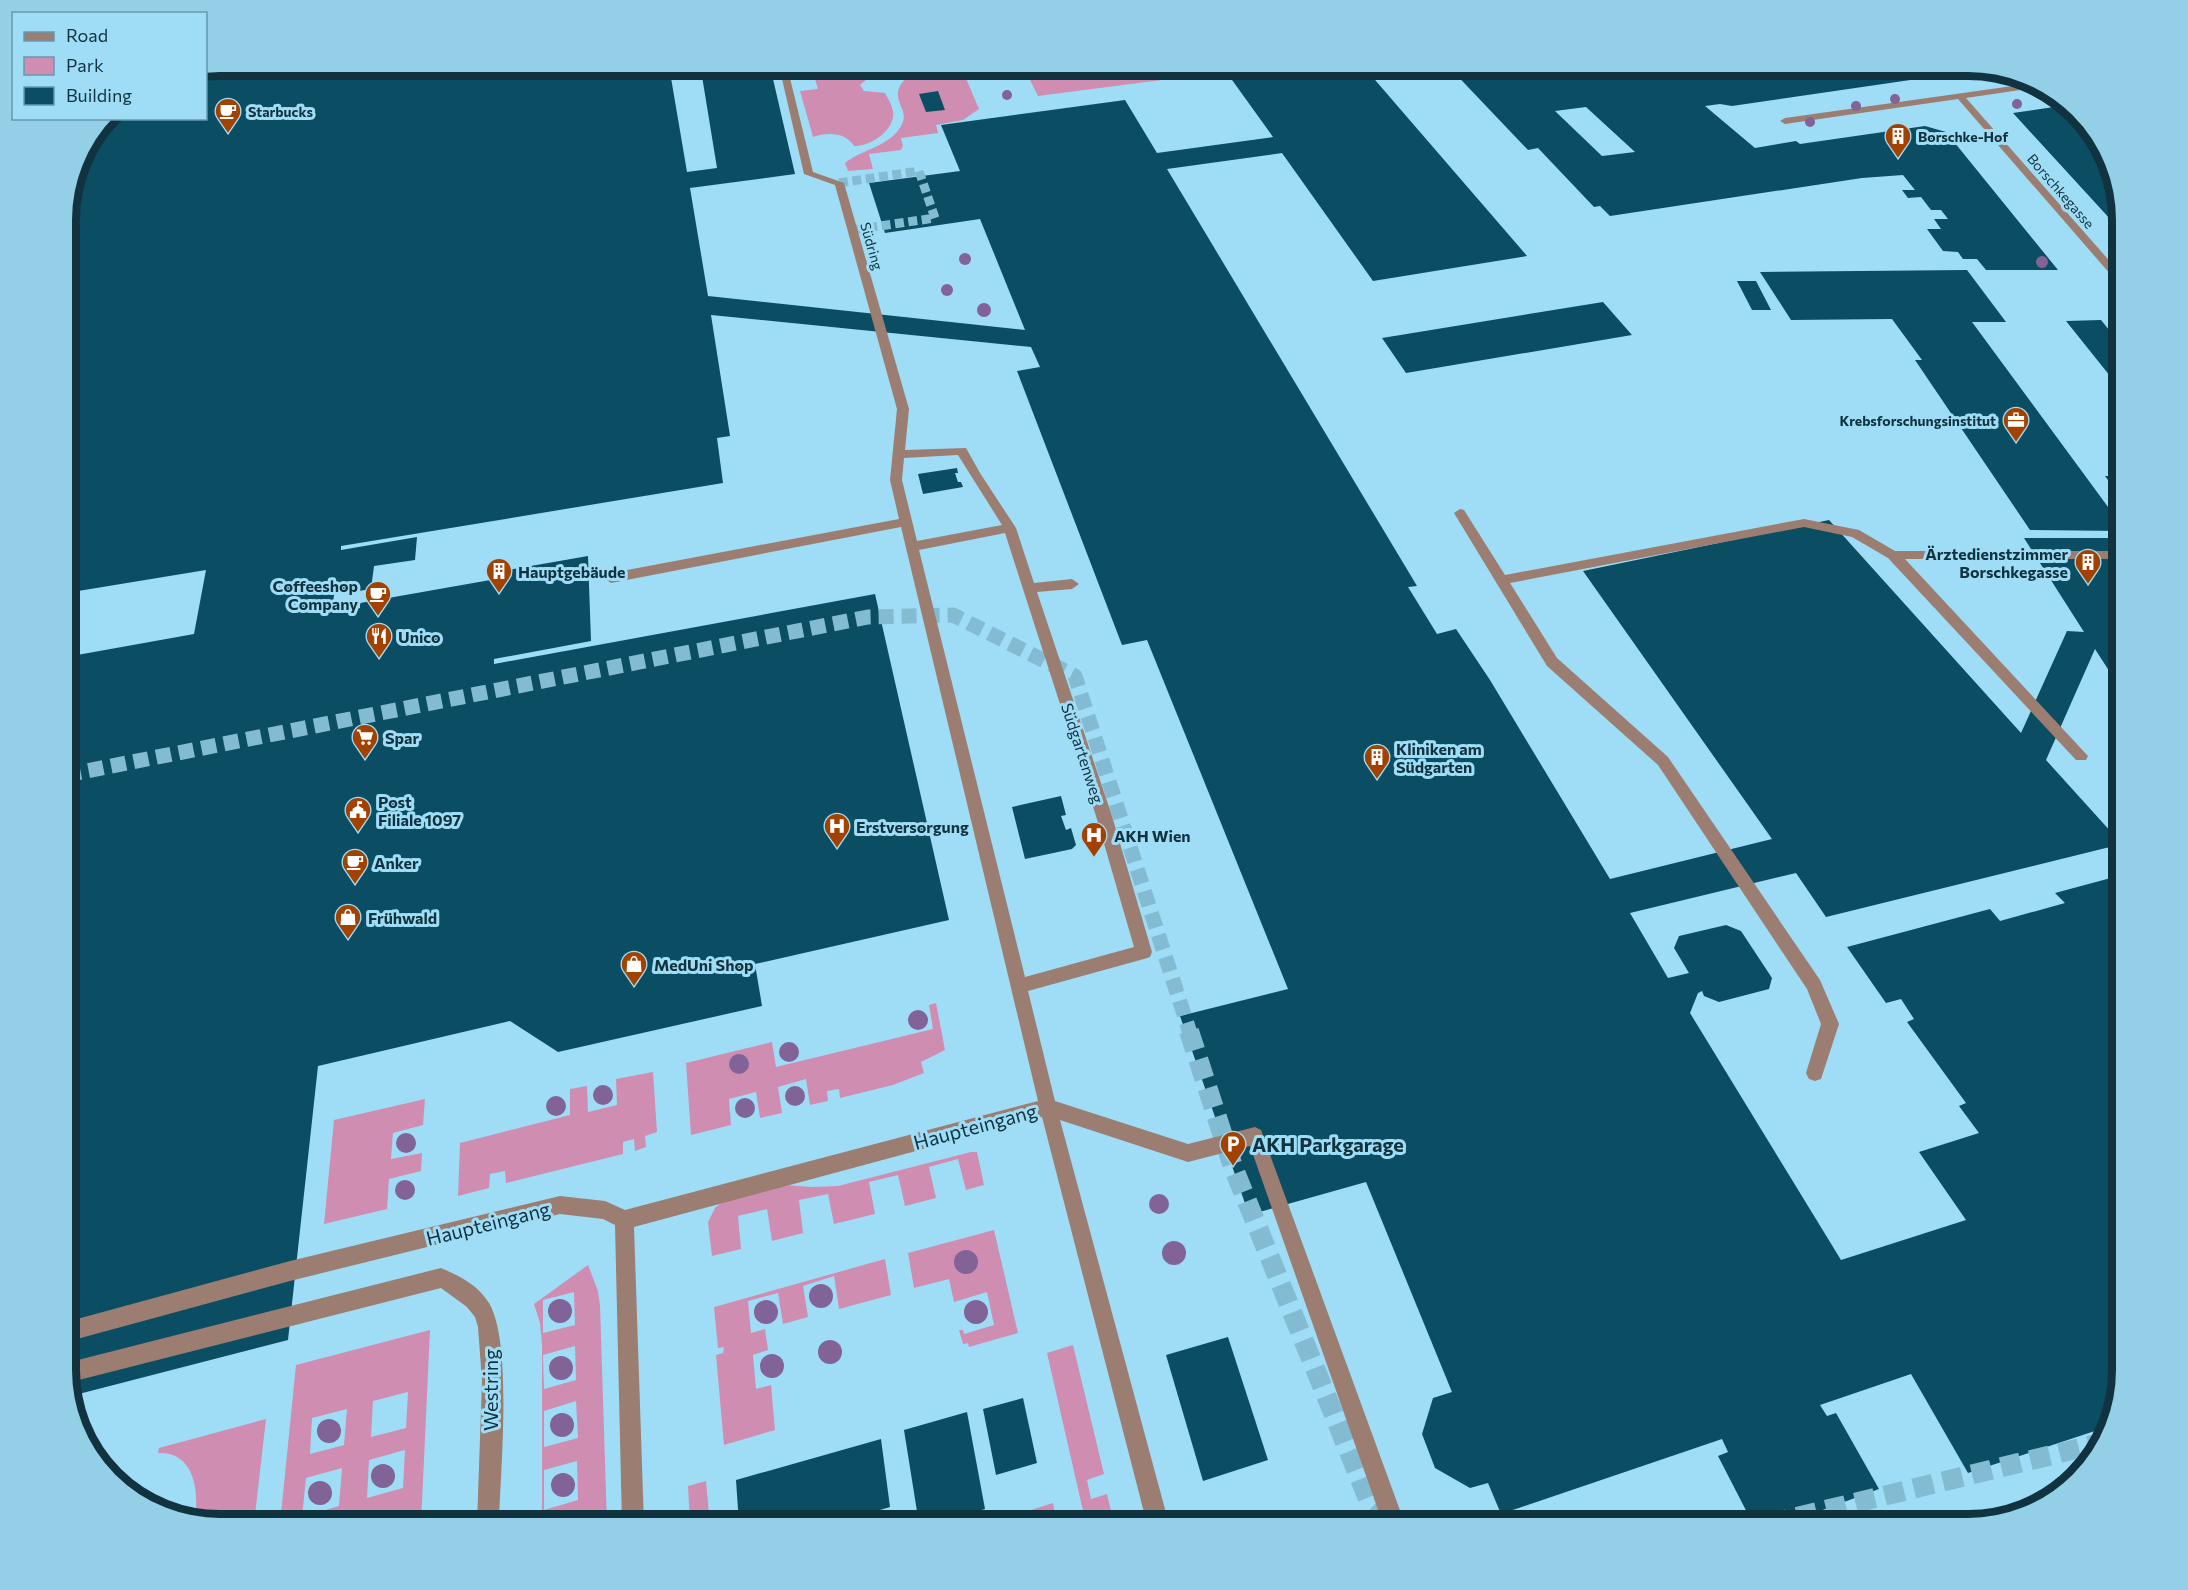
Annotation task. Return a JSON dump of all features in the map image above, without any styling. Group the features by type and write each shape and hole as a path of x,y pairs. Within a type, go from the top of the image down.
{"street":[{"name":"Südring","path":"786,77 809,174 839,183 903,409 896,480 906,522"},
{"path":"1785,121 2023,87"},
{"name":"Borschkegasse","path":"1960,96 2112,270"},
{"path":"898,454 962,451 974,474 1010,528 911,547"},
{"path":"1460,513 1552,662 1663,761 1814,986 1830,1023 1815,1072"},
{"path":"611,578 906,522 1048,1107 1155,1514"},
{"path":"1500,580 1804,523 1855,533 1893,555 2081,756"},
{"name":"Südgartenweg","path":"1010,528 1104,816 1144,952 1019,986"},
{"path":"1893,555 2112,555"},
{"path":"1030,588 1072,584"},
{"path":"1048,1107 1188,1153 1256,1136 1390,1514"},
{"name":"Haupteingang","path":"77,1329 290,1271 560,1205 605,1210 624,1220 1048,1107"},
{"path":"624,1220 633,1514"},
{"name":"Westring","path":"77,1370 441,1278 455,1283 467,1292 484,1314 492,1347 488,1514"}],"green space":[{"path":"1160,76 1162,80 1038,96 1028,77"},
{"path":"814,77 859,77 866,80 860,85 864,91 885,93 893,111 890,125 881,136 860,146 854,146 851,141 836,134 813,137 800,91 818,89"},
{"path":"871,77 896,77 894,79"},
{"path":"907,77 965,77 979,109 963,120 936,125 938,133 901,138 903,146 901,150 869,154 873,169 848,171 845,163 884,142 902,124 904,116 898,97 902,83"},
{"path":"936,1003 945,1050 921,1062 924,1073 893,1085 840,1098 839,1089 827,1091 828,1101 810,1105 806,1079 778,1087 782,1113 760,1118 756,1092 729,1099 731,1125 691,1135 686,1063 772,1042 776,1067 933,1029 929,1005"},
{"path":"653,1072 657,1132 645,1136 646,1147 635,1151 634,1139 623,1142 623,1154 506,1183 505,1171 490,1174 489,1188 458,1196 460,1143 570,1115 570,1089 587,1086 588,1112 617,1105 616,1079"},
{"path":"425,1099 423,1125 393,1133 391,1159 422,1153 421,1171 389,1179 387,1209 324,1224 334,1120"},
{"path":"977,1152 984,1185 966,1190 958,1159 929,1167 936,1198 905,1206 898,1175 869,1182 875,1214 834,1224 828,1194 799,1200 803,1233 772,1241 767,1209 738,1216 741,1249 712,1256 708,1222 715,1208 728,1197 786,1185 838,1186"},
{"path":"994,1230 1018,1333 969,1347 968,1343 963,1344 959,1330 963,1330 964,1334 994,1325 987,1292 954,1302 949,1279 914,1288 908,1253"},
{"path":"885,1259 891,1295 839,1309 834,1276 803,1286 808,1317 783,1324 778,1293 748,1301 751,1333 765,1329 768,1350 753,1355 756,1389 771,1385 775,1430 724,1445 716,1355 723,1353 724,1347 718,1348 714,1307"},
{"path":"588,1265 598,1291 600,1305 607,1514 542,1514 540,1323 534,1304","holes":["574,1292 575,1325 543,1333 543,1300","575,1346 576,1380 544,1389 543,1355","576,1401 578,1438 544,1447 544,1411","577,1461 578,1500 544,1510 544,1470"]},
{"path":"430,1330 421,1514 401,1514 401,1511 391,1514 312,1514 339,1506 342,1468 306,1478 302,1514 281,1514 296,1365","holes":["408,1392 406,1428 371,1437 373,1401","347,1409 344,1445 310,1454 312,1418","405,1450 403,1488 367,1498 369,1460"]},
{"path":"1073,1345 1104,1474 1087,1480 1091,1499 1107,1494 1112,1514 1084,1514 1047,1353"},
{"path":"266,1419 255,1514 196,1511 195,1486 187,1466 170,1454 158,1453 159,1448"},
{"path":"706,1481 709,1514 689,1514 688,1486"},
{"path":"1053,1503 1055,1514 1019,1514"}],"building":[{"path":"1229,76 1372,76 1527,256 1373,281 1282,153 1167,169 1417,586 1408,587 1437,634 1456,629 1490,680 1610,879 1772,839 1583,571 1829,520 2021,733 2067,631 2084,632 2024,538 2112,538 2112,675 2095,649 2046,760 2112,833 2112,846 1826,917 1796,873 1630,913 1668,978 1689,973 1674,948 1679,936 1726,925 1741,931 1772,978 1769,989 1719,1002 1704,996 1702,991 1698,993 1690,1013 1841,1260 1966,1220 1919,1152 1979,1133 1959,1106 1966,1103 1907,1022 1914,1019 1901,999 1886,1003 1847,947 1990,909 2000,921 2065,903 2055,893 2112,878 2112,1370 2107,1407 2098,1430 1968,1473 1911,1374 1820,1405 1827,1416 1836,1413 1879,1489 1812,1514 1748,1514 1718,1456 1728,1452 1722,1439 1501,1514 1488,1483 1470,1488 1435,1468 1422,1434 1433,1398 1452,1392 1366,1182 1249,1215 1180,1016 1288,989 1147,640 1122,645 1017,371 1040,367 1031,347 711,315 730,436 717,438 723,483 341,546 341,550 417,537 415,560 374,566 371,589 334,595 332,612 360,608 360,603 496,579 496,572 588,556 591,641 494,659 494,664 875,594 949,920 755,964 762,1006 558,1052 510,1021 318,1066 288,1340 79,1394 77,655 194,634 206,570 77,591 77,211 81,183 91,157 101,140 118,120 207,120 207,77 671,77 687,172 717,168 702,77 772,77 795,174 690,188 708,296 1025,330 980,219 885,233 869,183 960,171 941,125 1125,100 1157,153 1273,137"},
{"path":"1458,76 1938,76 1732,106 1720,104 1705,106 1755,148 1796,141 1800,144 1925,126 1946,132 2058,270 1986,270 1977,259 1963,259 1958,252 1943,251 1927,229 1941,229 1934,219 1948,219 1941,210 1931,210 1921,197 1908,198 1902,190 1915,190 1903,175 1862,178 1610,216 1600,206 1594,207 1538,148 1528,150","holes":["1586,107 1635,152 1602,156 1555,111"]},
{"path":"938,91 945,110 926,112 919,94"},
{"path":"2056,107 2076,125 2101,165 2107,183 2112,221 2013,113"},
{"name":"Krebsforschungsinstitut","path":"1967,270 2006,322 1972,322 2112,512 2112,531 2030,530 1915,360 1922,360 1892,319 1791,320 1760,272"},
{"path":"1737,281 1756,281 1771,310 1752,310"},
{"path":"1603,302 1632,335 1406,373 1382,338"},
{"path":"2101,320 2112,334 2112,378 2066,321"},
{"path":"957,468 958,473 955,473 958,482 961,482 963,487 923,494 918,474"},
{"path":"2105,476 2112,476 2112,485"},
{"path":"1061,796 1066,815 1061,816 1066,830 1071,828 1076,845 1072,849 1025,859 1012,807"},
{"path":"1228,1337 1268,1460 1203,1481 1166,1355"},
{"path":"1023,1398 1037,1463 996,1475 983,1409"},
{"path":"967,1412 985,1509 968,1514 917,1514 904,1430"},
{"path":"881,1439 890,1507 867,1514 738,1514 736,1480"}],"tunnel":[{"path":"839,183 919,171 935,218 852,230"},
{"path":"77,773 868,617 953,615 1075,676 1190,1033"},
{"path":"1189,1031 1233,1167 1369,1501 1383,1514"},
{"path":"1809,1514 2089,1446"}],"place":[{"name":"Starbucks","path":"228,134"},
{"name":"Borschke-Hof","path":"1898,159"},
{"name":"Krebsforschungsinstitut","path":"2016,443"},
{"name":"Ärztedienstzimmer Borschkegasse","path":"2088,585"},
{"name":"Hauptgebäude","path":"499,594"},
{"name":"Coffeeshop Company","path":"378,617"},
{"name":"Unico","path":"379,659"},
{"name":"Spar","path":"365,760"},
{"name":"Kliniken am Südgarten","path":"1377,780"},
{"name":"Post Filiale 1097","path":"358,833"},
{"name":"Erstversorgung","path":"837,849"},
{"name":"AKH Wien","path":"1094,858"},
{"name":"Anker","path":"355,885"},
{"name":"Frühwald","path":"348,940"},
{"name":"MedUni Shop","path":"634,987"},
{"name":"AKH Parkgarage","path":"1233,1167"}]}
